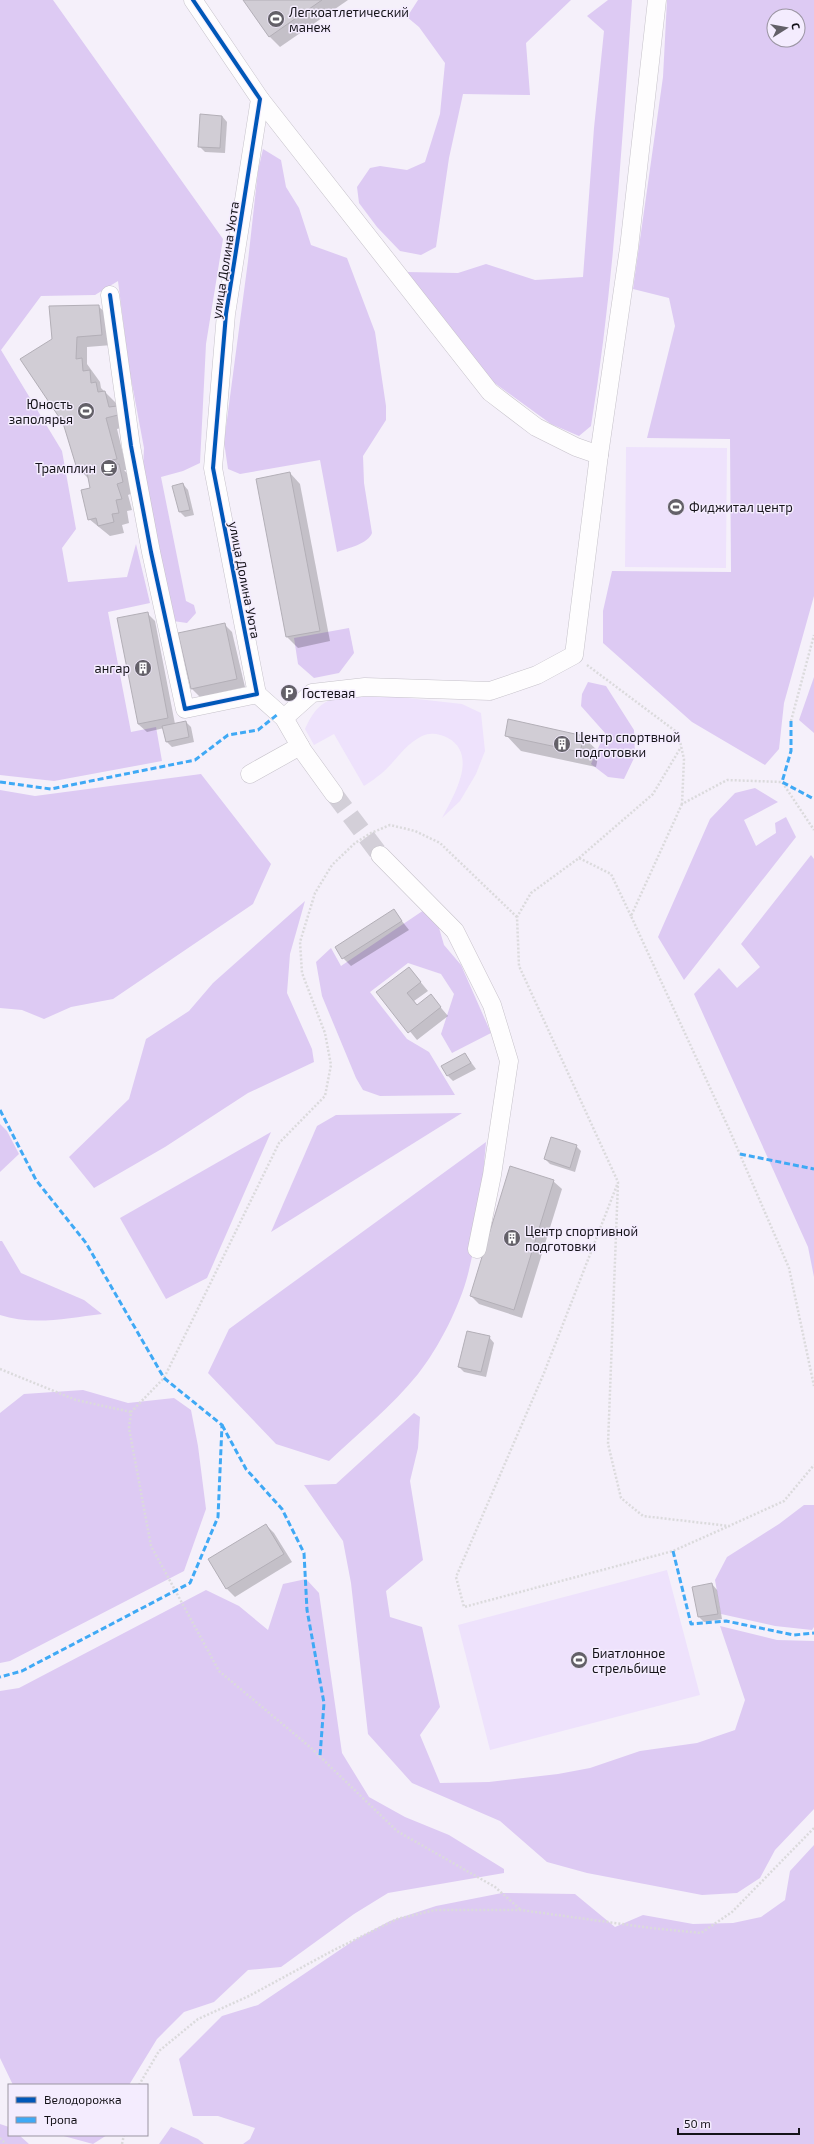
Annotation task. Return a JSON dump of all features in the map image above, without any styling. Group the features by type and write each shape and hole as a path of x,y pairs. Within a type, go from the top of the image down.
{"street":[{"path":"192,0 260,99 490,392 536,427 576,447 599,455"},
{"path":"284,718 312,693 365,687 490,691 537,675 574,655 599,455 629,248 657,0"},
{"name":"улица Долина Уюта","path":"257,694 213,468 226,314 260,99"},
{"path":"110,295 131,446 151,552 185,709 257,694 284,718 300,746 334,794"},
{"path":"250,774 300,746"},
{"path":"380,855 455,931 492,1006 509,1061 492,1175 478,1249"}],"path":[{"path":"791,721 814,635"},
{"path":"574,655 678,733 684,759 682,804 630,916"},
{"path":"681,746 653,794 579,858 531,893 517,917 519,966 618,1182 608,1444 621,1498 644,1516 729,1526"},
{"path":"682,804 727,780 782,782 814,830"},
{"path":"517,917 440,843 415,831 390,825 356,843 332,865 315,893 300,942 302,974 325,1034 331,1065 326,1096 280,1143 164,1378 131,1412 129,1428 151,1546 219,1671 310,1747 397,1831 495,1887 521,1910"},
{"path":"579,858 611,874 732,1135 789,1268 814,1386"},
{"path":"618,1182 544,1373 456,1577 464,1607 673,1551 784,1501 814,1465"},
{"path":"0,1369 76,1400 131,1412"},
{"path":"140,2084 159,2051 198,2019 249,1996 397,1918 435,1910 521,1910 701,1934 732,1912 814,1828"},
{"path":"0,2138 6,2144"}],"shaded area":[{"path":"0,0 53,0 223,239 206,344 200,463 183,471 161,477 186,601 194,605 196,613 187,623 173,621 143,469 144,448 129,368 118,281 95,295 41,296 1,350 62,451 76,529 62,548 68,582 127,577 136,544 150,603 108,612 131,732 156,727 162,761 54,781 0,775"},
{"path":"418,0 571,0 526,43 530,95 463,94 449,158 436,247 421,255 400,251 377,227 359,203 357,187 370,168 380,166 407,170 425,162 440,114 445,63 419,27 407,17"},
{"path":"608,0 632,0 625,107 606,320 599,373 591,426 579,436 551,424 493,382 406,272 458,273 486,264 535,280 583,277 594,128 604,31 587,16"},
{"path":"667,0 814,0 814,596 784,703 779,749 765,765 692,722 603,643 603,611 612,571 731,572 730,439 647,438 675,326 669,298 633,289 663,77"},
{"path":"263,149 281,160 286,187 299,208 311,245 347,258 375,332 386,406 386,420 363,456 364,483 372,533 370,537 362,543 337,552 320,460 240,474 228,469 224,442 248,261 258,171"},
{"name":"Фиджитал центр","path":"626,447 727,448 726,568 625,567"},
{"path":"349,628 354,653 339,673 314,678 298,664 294,638"},
{"path":"814,677 814,733 799,720"},
{"path":"588,682 606,686 634,730 635,756 624,779 608,777 591,764 605,733 581,706 582,694"},
{"path":"355,692 462,704 481,713 485,751 476,774 460,801 442,818 457,788 463,765 462,755 457,745 448,738 442,735 429,734 415,740 382,773 364,786 334,734 314,745 305,729 314,713 324,703 337,697"},
{"path":"201,774 271,864 253,904 113,999 71,1007 44,1019 22,1010 0,1008 0,790 35,796"},
{"path":"755,788 778,802 744,820 756,846 776,833 775,823 786,817 796,837 684,980 658,937 710,819 735,793"},
{"path":"811,855 814,859 814,1277 808,1247 694,994 719,968 737,988 760,967 741,944"},
{"path":"305,901 290,954 287,993 312,1049 314,1062 248,1093 165,1147 94,1188 69,1157 129,1099 146,1039 189,1011 213,983"},
{"path":"424,910 437,921 444,945 461,965 491,1033 452,1053 441,1034 454,994 441,974 408,963 370,992 407,1039 429,1052 455,1095 380,1096 363,1090 356,1078 322,996 316,962 331,948 341,966"},
{"path":"462,1113 271,1232 317,1126 336,1115"},
{"path":"0,1124 7,1131 19,1154 0,1172"},
{"path":"271,1132 207,1278 166,1299 120,1218"},
{"path":"486,1142 477,1225 468,1274 460,1300 448,1327 426,1364 408,1386 375,1419 329,1461 276,1444 208,1373 229,1329"},
{"path":"0,1241 2,1241 21,1273 84,1300 102,1314 37,1321 0,1315"},
{"path":"83,1390 128,1403 174,1398 191,1410 198,1446 206,1509 184,1571 10,1661 0,1663 0,1413 24,1394"},
{"path":"414,1413 420,1417 418,1448 410,1481 423,1560 386,1591 390,1617 422,1627 440,1707 420,1735 440,1783 489,1782 558,1774 590,1768 640,1751 697,1743 735,1730 745,1700 720,1626 777,1640 814,1641 814,1809 775,1850 760,1878 737,1893 702,1895 587,1873 547,1862 500,1821 412,1783 368,1734 351,1583 343,1541 304,1485 336,1484"},
{"path":"804,1505 814,1505 814,1627 812,1630 775,1626 721,1614 715,1580 727,1557 779,1524"},
{"name":"Биатлонное стрельбище","path":"667,1570 700,1695 490,1750 458,1625"},
{"path":"306,1579 319,1593 342,1753 369,1797 405,1817 449,1835 504,1869 504,1873 388,1893 354,1914 281,1967 248,1970 214,2002 184,2012 157,2039 130,2084 13,2084 0,2058 0,1691 19,1688 206,1590 239,1606 268,1630 283,1584"},
{"path":"814,1845 814,2144 243,2144 250,2139 255,2128 218,2116 193,2116 179,2059 222,2016 258,2005 356,1939 390,1921 436,1906 502,1893 575,1894 615,1927 643,1915 693,1924 733,1923 761,1917 785,1900 790,1871"},
{"path":"0,2124 8,2127 8,2136 20,2136 29,2144 0,2144"},
{"path":"171,2127 198,2139 204,2144 159,2144"},
{"path":"64,2136 105,2136 93,2144"}],"building":[{"name":"Легкоатлетический манеж","path":"243,0 322,0 269,37"},
{"path":"200,114 222,116 220,148 198,147"},
{"name":"Юность заполярья","path":"99,305 102,335 77,337 76,359 82,358 83,371 90,370 91,383 96,382 98,392 105,391 109,407 117,406 118,415 106,418 117,459 112,460 113,465 119,464 123,482 117,484 122,499 116,500 119,513 112,514 114,522 98,526 96,518 88,520 81,490 90,488 86,467 77,469 63,423 20,359 52,339 49,306"},
{"path":"290,472 320,631 286,637 256,479"},
{"path":"183,483 190,510 179,512 172,486"},
{"name":"ангар","path":"148,612 168,718 138,724 117,618"},
{"path":"225,623 237,679 191,689 178,633"},
{"name":"Центр спортвной подготовки","path":"508,719 584,736 580,752 505,736"},
{"path":"186,721 189,737 166,742 162,726"},
{"path":"394,909 402,921 342,959 335,947"},
{"path":"409,967 421,982 407,993 417,1005 431,994 441,1007 408,1033 376,992"},
{"path":"465,1053 471,1063 447,1076 441,1066"},
{"path":"551,1137 577,1145 570,1168 544,1159"},
{"name":"Центр спортивной подготовки","path":"510,1166 554,1180 514,1310 470,1296"},
{"path":"467,1331 490,1336 481,1372 458,1367"},
{"path":"266,1524 284,1554 226,1589 208,1559"},
{"path":"712,1583 718,1614 698,1617 692,1587"}],"tunnel":[{"path":"334,794 380,855"}],"marked path":[{"path":"0,782 51,789 195,760 228,735 258,730 278,714"},
{"path":"791,721 791,751 782,782 814,799"},
{"path":"0,1110 36,1180 86,1243 164,1378 222,1425 218,1517 190,1583 22,1671 0,1677"},
{"path":"740,1154 814,1169"},
{"path":"222,1425 246,1469 282,1509 304,1553 307,1610 324,1703 320,1756"},
{"path":"673,1551 691,1624 726,1621 794,1635 814,1633"}],"cycle path":[{"path":"110,295 131,446 151,552 185,709 257,694 213,468 226,314 260,99 193,0"}],"place":[{"name":"Легкоатлетический манеж","path":"276,19"},
{"name":"Юность заполярья","path":"86,411"},
{"name":"Трамплин","path":"109,468"},
{"name":"Фиджитал центр","path":"676,507"},
{"name":"ангар","path":"143,668"},
{"name":"Гостевая","path":"289,693"},
{"name":"Центр спортвной подготовки","path":"562,744"},
{"name":"Центр спортивной подготовки","path":"512,1238"},
{"name":"Биатлонное стрельбище","path":"579,1660"}]}
